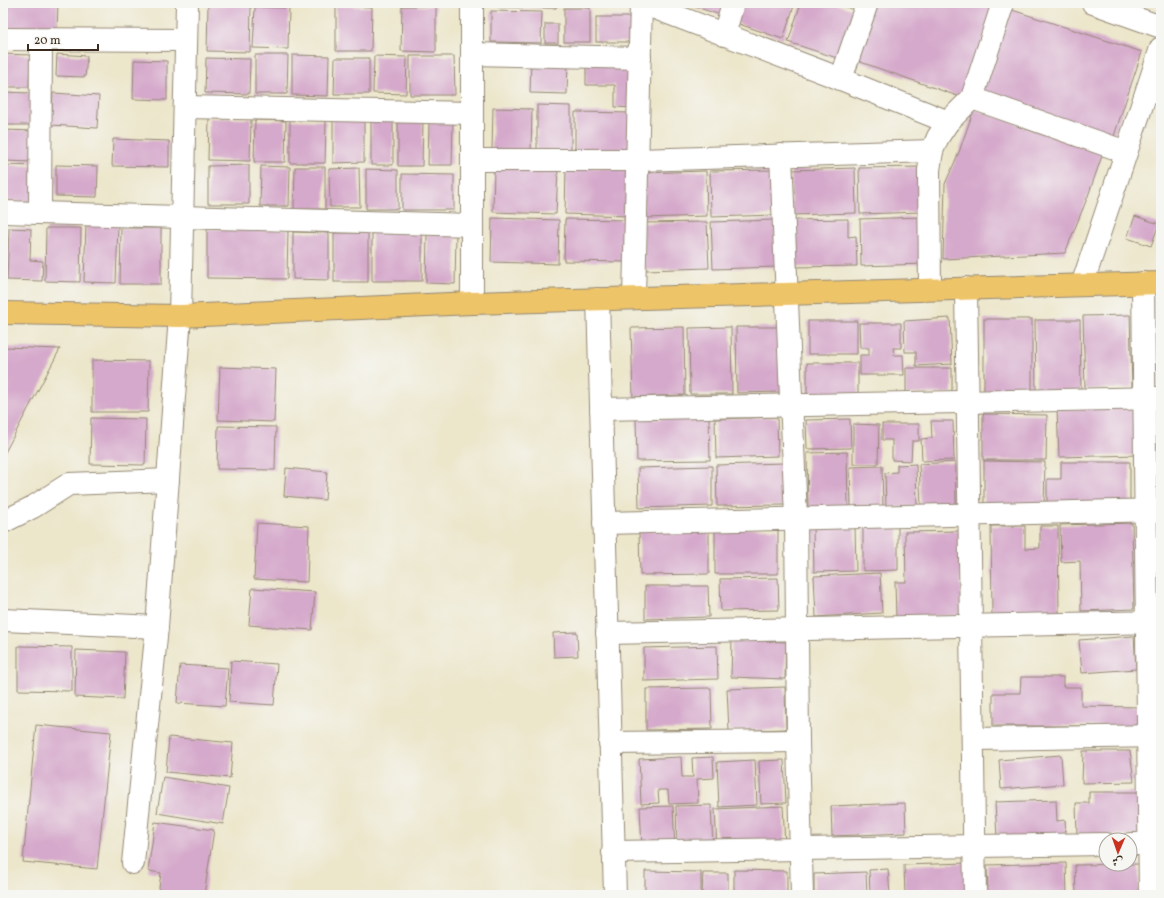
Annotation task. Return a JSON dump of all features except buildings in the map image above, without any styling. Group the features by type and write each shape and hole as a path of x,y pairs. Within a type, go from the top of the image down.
{"main road":[{"path":"3,314 180,316 472,303 1152,283"}],"street":[{"path":"133,863 157,628 180,316 187,3"},
{"path":"472,3 472,303"},
{"path":"634,298 642,3 841,79 948,122"},
{"path":"724,35 733,3"},
{"path":"841,79 866,3"},
{"path":"930,289 929,170 932,151 938,137 948,122 972,98 1003,3"},
{"path":"1093,3 1161,27"},
{"path":"3,39 186,40"},
{"path":"40,212 41,40"},
{"path":"1082,285 1161,48"},
{"path":"472,54 640,58"},
{"path":"972,98 1126,152"},
{"path":"185,107 472,113"},
{"path":"472,160 638,160 932,151"},
{"path":"781,155 796,518 798,741 802,895"},
{"path":"3,212 472,225"},
{"path":"1150,895 1147,844 1155,736 1152,283"},
{"path":"966,288 975,895"},
{"path":"598,299 615,895"},
{"path":"601,409 1153,398"},
{"path":"3,522 33,507 69,484 168,480"},
{"path":"604,523 1153,511"},
{"path":"3,620 157,628"},
{"path":"607,633 1154,622"},
{"path":"973,739 1155,736"},
{"path":"610,743 798,741"},
{"path":"614,852 1098,844"}]}
